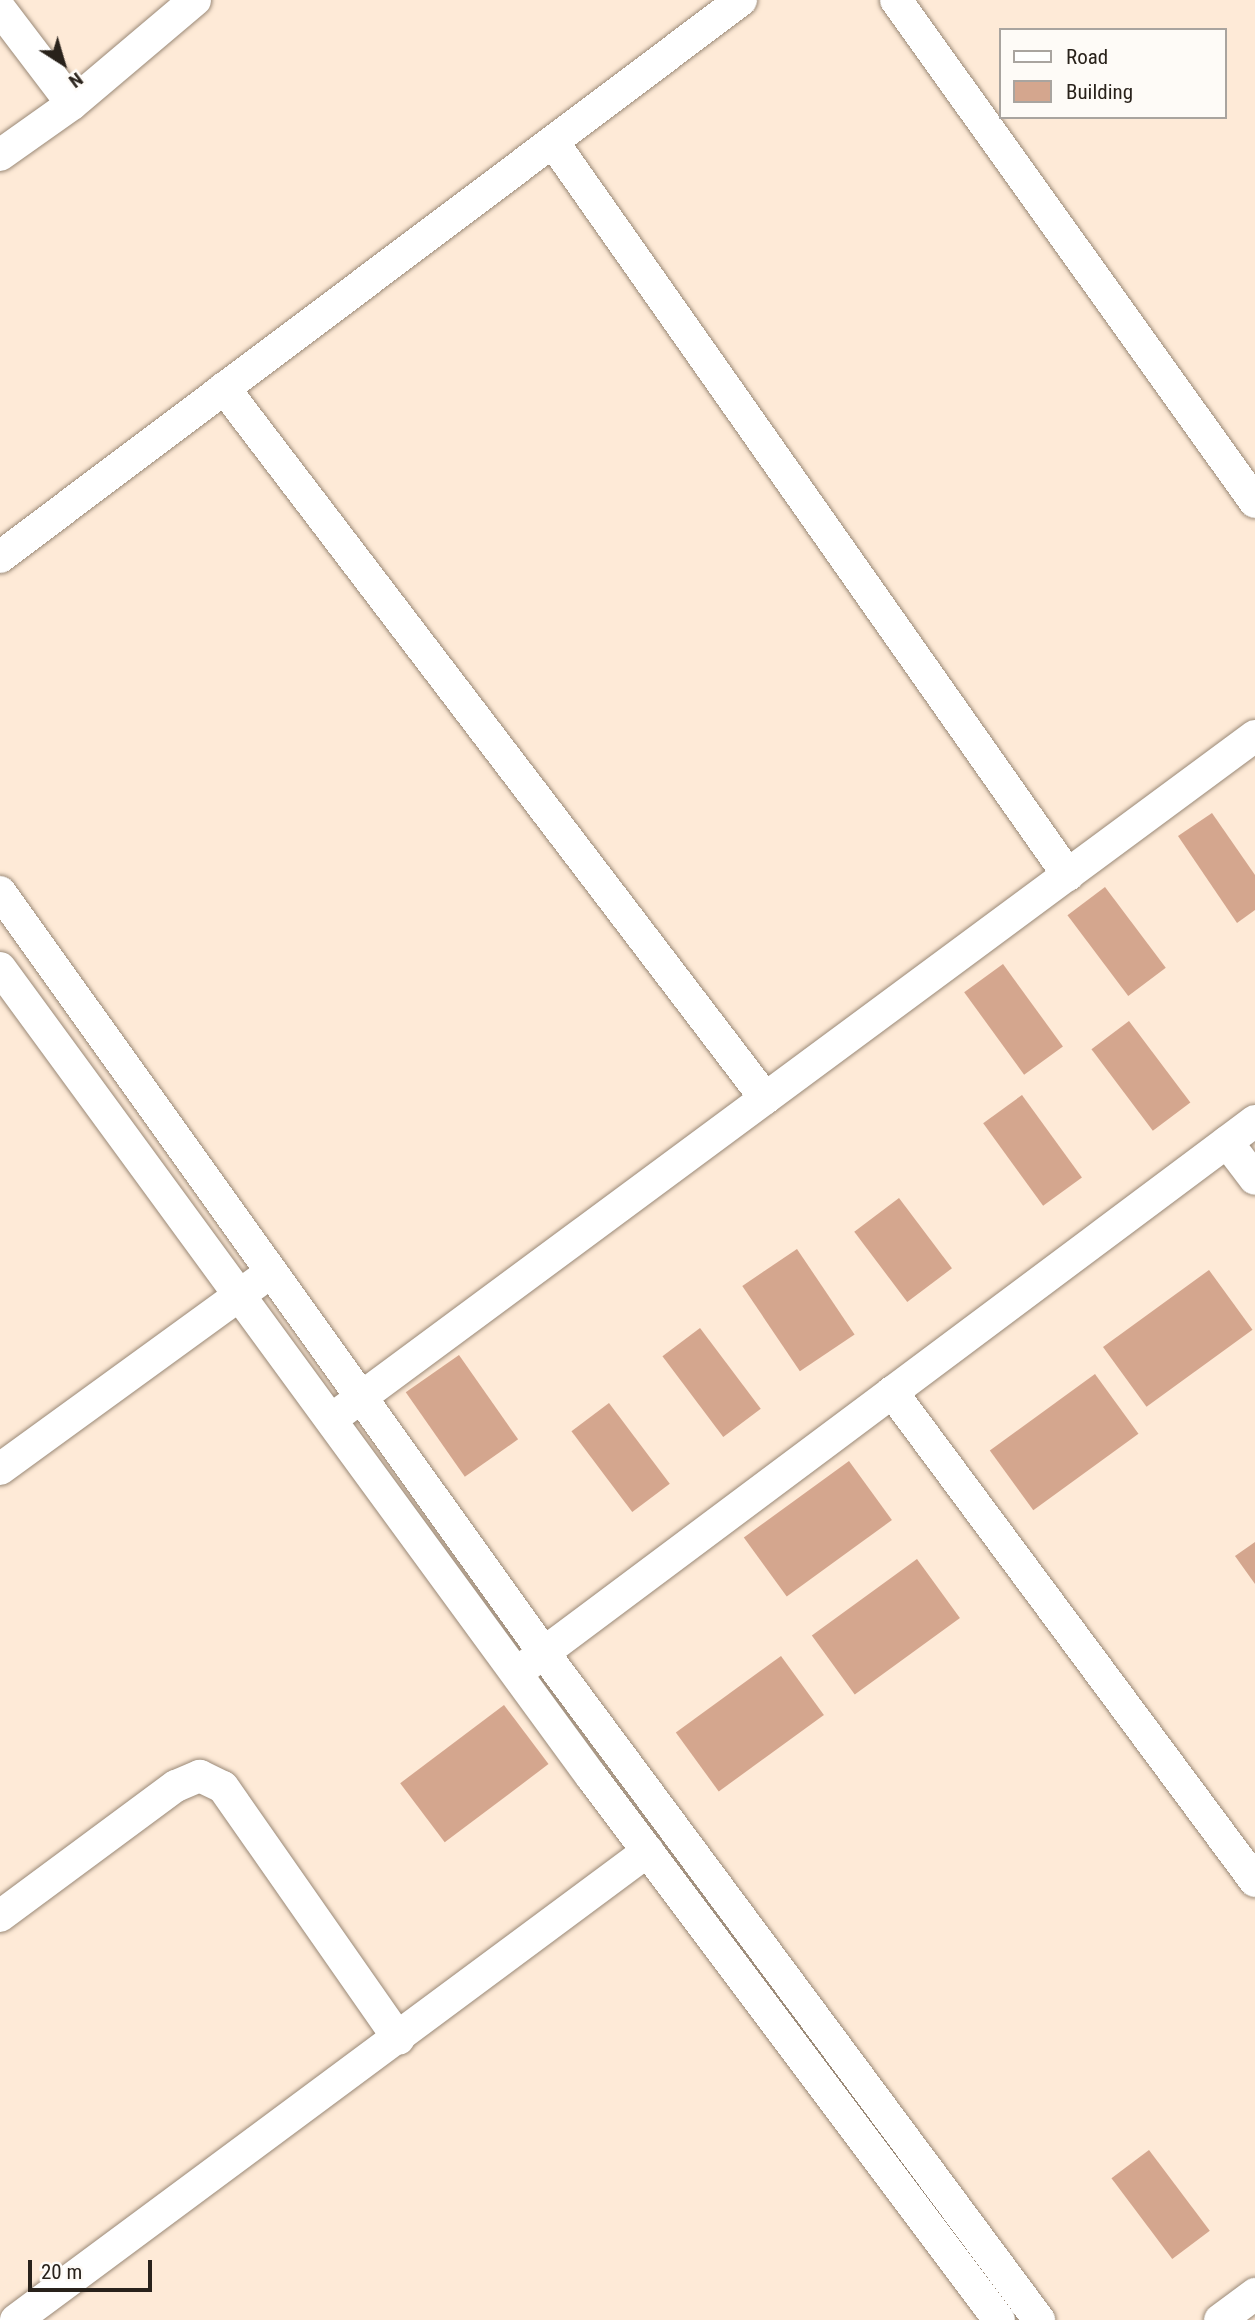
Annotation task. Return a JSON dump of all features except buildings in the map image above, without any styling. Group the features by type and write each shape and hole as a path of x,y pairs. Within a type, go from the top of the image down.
{"street":[{"path":"0,155 72,104 195,0"},
{"path":"0,557 741,0"},
{"path":"896,0 1255,502"},
{"path":"0,9 72,104"},
{"path":"552,142 1068,875"},
{"path":"224,388 765,1098"},
{"path":"333,1419 1255,736"},
{"path":"0,892 269,1273 362,1397 544,1653 1040,2320"},
{"path":"0,968 648,1852 997,2319"},
{"path":"517,1673 1255,1121"},
{"path":"1227,1142 1255,1179"},
{"path":"0,1469 269,1273"},
{"path":"892,1392 1255,1881"},
{"path":"0,1916 176,1786 200,1776 223,1787 399,2039"},
{"path":"16,2320 54,2309 399,2039 648,1852"},
{"path":"1220,2320 1255,2294"}]}
